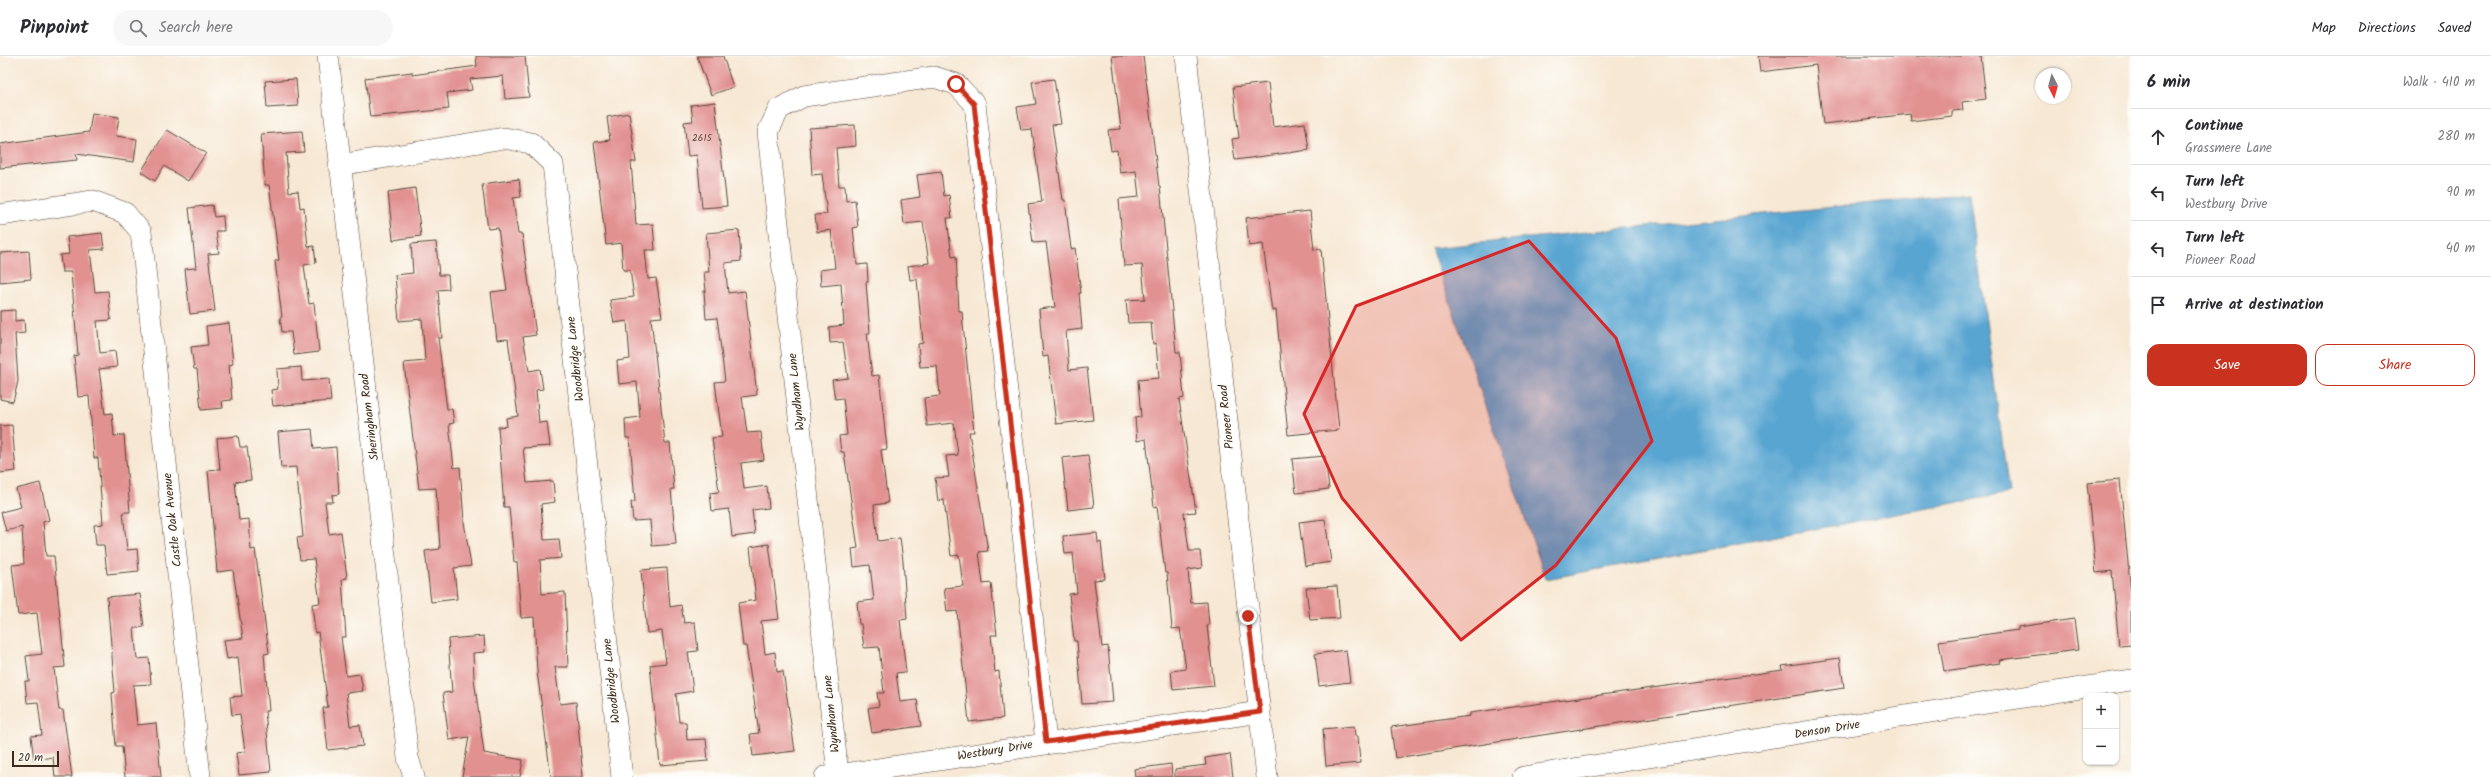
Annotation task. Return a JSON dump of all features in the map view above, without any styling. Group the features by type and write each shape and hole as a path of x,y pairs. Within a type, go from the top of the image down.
{"street":[{"name":"Sheringham Road","path":"328,56 408,758 414,777"},
{"name":"Pioneer Road","path":"1186,56 1268,777"},
{"name":"Wyndham Lane","path":"831,776 768,132 779,109 804,96 934,77 956,84 974,104 1046,742"},
{"name":"Woodbridge Lane","path":"340,165 504,138 531,143 553,164 622,777"},
{"name":"Castle Oak Avenue","path":"0,215 93,201 125,213 141,232 200,777"},
{"name":"Denson Drive","path":"1523,777 2131,680"},
{"name":"Westbury Drive","path":"831,776 1046,742 1260,712"}],"highlighted area":[{"path":"1529,241 1616,338 1652,441 1556,565 1461,640 1342,498 1304,414 1356,306"}],"water":[{"path":"1969,193 2009,493 1546,579 1431,248"}],"building":[{"path":"476,56 525,56 529,97 505,99 503,76 470,79 472,90 447,93 449,109 370,117 365,78 412,72 412,75 477,66"},
{"path":"697,56 723,56 733,87 711,95"},
{"path":"1112,56 1143,56 1160,186 1176,352 1180,352 1184,398 1179,399 1196,512 1184,513 1189,551 1200,551 1202,568 1188,570 1191,603 1207,602 1209,625 1207,626 1214,686 1173,690 1171,671 1186,669 1180,628 1172,629 1167,573 1165,573 1157,506 1154,507 1146,439 1137,441 1135,418 1141,417 1138,380 1159,378 1156,343 1153,344 1151,322 1128,323 1126,300 1145,299 1142,265 1124,266 1119,199 1139,197 1136,171 1120,173 1117,150 1111,151 1108,130 1121,129"},
{"path":"1758,56 1981,56 1986,99 1962,102 1963,110 1952,111 1952,116 1911,121 1910,114 1823,124 1816,65 1760,72"},
{"path":"296,79 298,106 267,108 265,81"},
{"path":"1054,79 1061,124 1052,125 1063,200 1065,200 1071,249 1075,248 1081,293 1079,293 1082,329 1066,331 1069,370 1087,368 1093,420 1056,424 1048,356 1043,357 1039,309 1055,307 1046,242 1033,243 1028,204 1042,202 1032,129 1021,130 1017,107 1036,104 1032,82"},
{"path":"1268,83 1273,127 1305,123 1309,150 1235,160 1232,139 1239,138 1233,87"},
{"path":"715,102 727,206 702,208 697,155 688,156 684,122 693,121 691,105"},
{"path":"92,113 119,117 116,136 137,139 134,162 76,154 77,160 0,168 0,144 89,132"},
{"path":"629,113 636,162 631,162 636,225 653,224 655,250 645,250 648,279 656,278 662,317 651,318 665,443 670,443 674,489 671,489 676,544 652,546 650,520 633,521 631,502 635,502 630,438 626,438 625,419 640,417 637,382 619,384 617,361 630,359 627,321 614,323 610,300 634,297 630,270 623,270 621,243 606,245 594,142 610,140 607,117"},
{"path":"855,125 856,146 836,148 839,186 845,186 846,201 855,200 858,227 853,228 857,265 867,264 868,282 866,282 870,333 867,333 872,376 879,375 887,449 881,450 888,503 874,505 878,541 900,538 907,619 900,620 906,672 896,673 900,702 917,700 921,726 872,733 868,708 879,706 877,693 884,693 879,647 864,648 861,624 859,624 857,602 874,600 870,565 854,567 852,549 858,548 844,452 841,452 839,436 847,435 843,398 835,399 832,380 848,378 843,342 830,343 829,327 844,325 841,284 821,286 820,270 835,268 831,230 817,232 815,215 827,214 822,174 812,175 809,128"},
{"path":"167,130 206,153 188,181 164,166 155,181 141,172"},
{"path":"302,131 304,152 286,153 289,192 298,191 300,208 304,207 308,247 314,246 316,263 304,265 309,304 314,303 319,352 294,355 291,332 282,332 280,317 282,317 275,261 279,260 269,185 265,185 261,134"},
{"path":"941,172 944,196 949,195 952,218 947,218 952,257 956,256 959,311 962,311 974,432 969,432 988,551 979,552 983,584 991,583 997,635 991,635 995,672 999,671 1003,718 969,722 957,611 947,612 944,588 963,586 959,555 951,556 944,500 938,501 935,478 949,477 946,456 958,455 954,423 927,426 924,398 940,396 937,366 920,367 918,344 923,343 917,279 910,280 908,266 929,263 923,222 904,224 901,200 920,197 917,175"},
{"path":"519,179 521,197 513,198 518,234 522,234 536,335 523,337 529,371 540,369 543,389 536,390 539,423 547,422 550,446 523,448 527,483 553,481 555,502 541,504 544,540 559,539 561,558 540,560 542,594 565,592 568,667 555,667 560,704 576,702 583,777 551,777 537,671 534,617 521,618 517,562 514,562 509,507 504,507 498,427 507,426 506,418 518,416 508,339 497,340 491,292 507,290 498,228 488,229 482,184"},
{"path":"415,188 421,236 393,240 388,192"},
{"path":"212,205 214,217 223,216 224,231 216,231 219,253 208,254 215,311 190,314 185,269 196,268 189,208"},
{"path":"1310,211 1314,250 1321,249 1339,430 1288,435 1276,310 1272,311 1263,244 1249,246 1246,218"},
{"path":"739,230 741,261 725,263 728,293 745,291 757,395 742,397 747,433 761,432 764,460 741,463 744,489 767,486 769,508 752,510 755,534 732,537 729,509 712,511 710,493 719,492 712,438 722,437 715,382 725,381 717,318 706,319 704,272 709,272 706,233"},
{"path":"102,233 104,249 90,250 95,292 108,291 111,320 97,321 100,353 115,351 117,367 99,369 105,414 112,413 114,436 124,435 130,512 123,512 127,550 137,549 139,571 107,574 104,545 96,545 94,525 103,524 98,458 94,458 89,396 78,397 74,356 78,355 71,272 62,272 60,255 69,254 67,237"},
{"path":"436,242 439,275 448,275 449,289 438,290 442,338 438,338 447,409 452,409 454,423 449,424 454,468 460,467 464,522 471,566 454,568 457,599 431,602 425,551 440,549 436,488 419,489 404,363 425,361 422,319 399,321 395,275 413,273 411,244"},
{"path":"29,251 31,279 0,282 0,253"},
{"path":"15,310 15,321 24,320 25,333 15,334 18,381 13,402 0,399 0,311"},
{"path":"229,323 233,364 229,365 232,400 222,401 223,408 201,410 197,369 194,369 191,347 208,345 206,326"},
{"path":"301,367 302,381 329,379 331,401 273,406 271,390 278,389 277,369"},
{"path":"12,425 16,471 0,473 0,426"},
{"path":"312,429 314,449 336,447 339,494 332,495 333,502 325,502 329,534 341,532 347,578 342,579 346,637 341,637 346,676 360,674 363,691 346,693 350,726 360,725 363,746 328,750 323,708 328,707 318,632 315,633 312,604 320,603 314,559 300,560 297,538 303,537 296,467 281,468 278,432"},
{"path":"238,436 240,447 247,447 251,480 235,482 239,520 249,519 251,550 255,549 269,653 264,654 269,711 265,711 271,772 239,775 236,753 245,752 240,714 232,715 230,697 242,696 238,657 227,659 224,640 243,638 233,570 217,572 208,470 220,469 217,438"},
{"path":"1088,455 1094,507 1068,510 1062,458"},
{"path":"1325,456 1329,489 1296,493 1292,459"},
{"path":"2120,480 2131,594 2131,645 2119,646 2112,571 2096,573 2087,483"},
{"path":"40,483 49,520 43,522 46,556 54,556 65,667 54,668 59,710 63,710 72,777 55,777 53,757 34,760 31,736 42,735 38,702 27,703 25,681 29,681 26,656 42,654 37,613 18,615 12,565 24,564 22,527 6,531 1,512 21,507 16,489"},
{"path":"1325,519 1331,562 1305,566 1299,522"},
{"path":"1097,533 1098,543 1101,542 1105,579 1094,580 1102,647 1108,646 1113,702 1082,704 1077,641 1074,641 1069,594 1077,593 1073,553 1065,554 1063,536"},
{"path":"769,544 779,619 761,621 765,654 775,652 777,672 783,671 795,751 753,756 750,734 759,733 746,646 743,646 738,603 756,600 750,547"},
{"path":"667,568 670,607 681,605 684,623 695,622 698,651 688,652 693,691 676,694 679,722 686,722 687,740 706,739 708,761 660,765 650,665 666,663 662,631 647,633 641,570"},
{"path":"1337,586 1340,618 1310,620 1306,588"},
{"path":"140,594 144,627 134,628 137,659 149,658 151,684 133,685 137,725 156,723 161,777 125,777 122,746 116,746 112,693 115,692 107,597"},
{"path":"2074,619 2078,650 1999,660 2000,663 1944,671 1939,641 2018,630 2018,627"},
{"path":"484,636 485,652 473,653 474,679 484,753 523,760 520,777 462,777 469,737 449,740 443,693 452,692 448,639"},
{"path":"1346,650 1350,682 1319,686 1315,654"},
{"path":"1840,658 1844,688 1395,758 1391,727 1470,716 1470,713 1783,670 1782,666"},
{"path":"1354,726 1355,736 1358,736 1360,763 1326,766 1323,729"},
{"path":"1230,754 1233,777 1175,777 1175,769 1206,765 1205,758"},
{"path":"1171,764 1172,777 1135,777 1134,769"}],"route":[{"path":"956,84 974,104 1046,742 1260,712 1248,616"}]}
